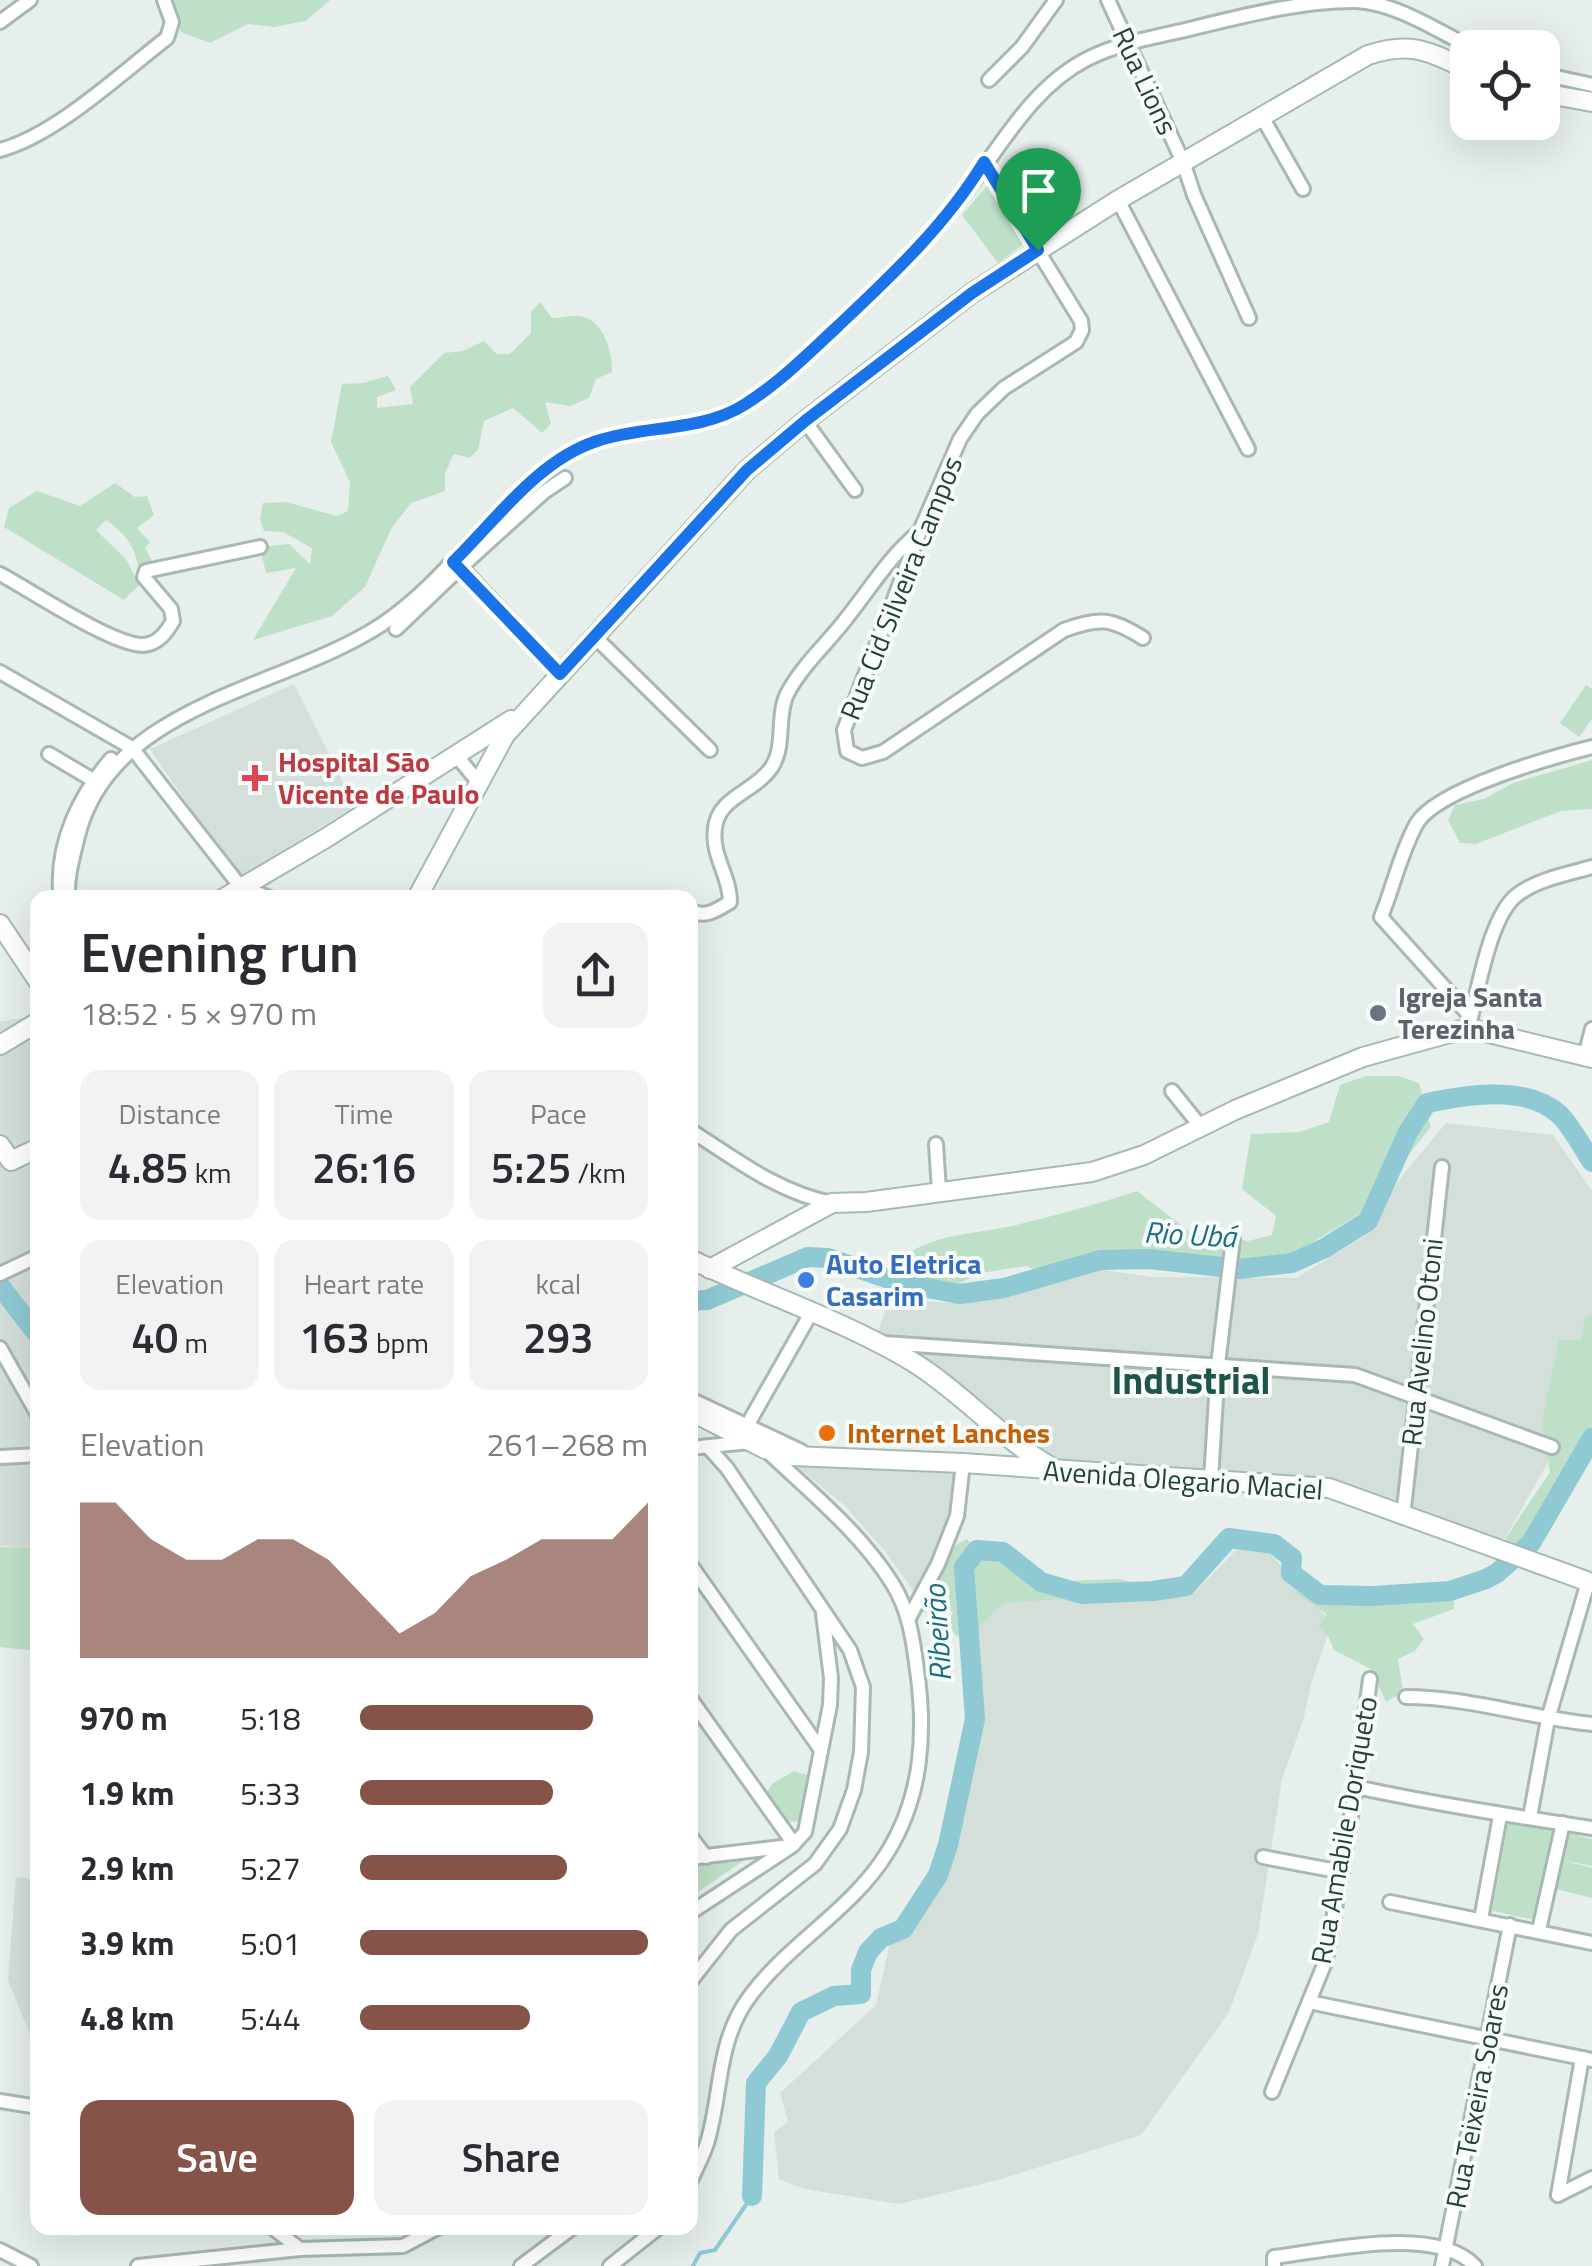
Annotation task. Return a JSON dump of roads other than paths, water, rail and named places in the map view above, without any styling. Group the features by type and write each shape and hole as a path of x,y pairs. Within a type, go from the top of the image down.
{"main road":[{"path":"421,890 504,734 747,470 805,421 972,293 1038,250 1368,55 1387,48 1423,49 1450,62"},
{"path":"1560,96 1592,102"},
{"path":"235,890 326,838 528,709"},
{"path":"0,924 30,969"},
{"path":"718,1272 832,1203 866,1202 1092,1172 1144,1155 1363,1057 1470,1023 1589,1057"},
{"path":"2,1039 30,1026"},
{"path":"0,1145 11,1162 30,1152"},
{"path":"698,1263 880,1342 918,1366 1026,1452 1058,1470"},
{"name":"Avenida Olegario Maciel","path":"698,1415 749,1439 810,1456 1329,1488 1590,1583"},
{"path":"986,1466 996,1461 1003,1450 1003,1435"}],"street":[{"path":"0,22 30,0"},
{"path":"0,150 21,144 54,124 167,38 172,22 164,0"},
{"path":"989,80 1022,46 1056,0"},
{"name":"Rua Lions","path":"1108,0 1249,318"},
{"path":"396,630 556,462 579,448 629,432 693,424 743,406 798,364 893,274 963,196 984,162 1042,92 1088,59 1126,43 1252,6 1357,1 1410,16 1450,37"},
{"path":"1560,78 1592,84"},
{"path":"1262,115 1303,189"},
{"path":"984,162 1038,250"},
{"path":"1118,200 1248,449"},
{"name":"Rua Cid Silveira Campos","path":"1038,250 1082,330 1076,342 1004,388 977,414 960,439 920,531 844,730 848,751 862,758 883,752 1064,630 1089,621 1116,621 1143,638"},
{"path":"805,421 855,490"},
{"path":"60,890 60,858 72,819 93,780 128,746 211,702 315,662 370,631 565,478"},
{"path":"698,914 713,913 730,902 726,876 714,845 718,816 724,806 757,784 777,758 785,698 793,684 894,553 920,531"},
{"path":"0,574 94,626 126,641 143,644 156,642 173,621 172,610 144,577 146,571 260,547"},
{"path":"457,565 561,673"},
{"path":"595,637 710,750"},
{"path":"0,672 128,746 231,890"},
{"path":"68,890 81,824 128,746"},
{"path":"1470,1023 1381,917 1418,823 1434,805 1455,795 1539,761 1592,747"},
{"path":"49,754 93,780"},
{"path":"456,755 479,783"},
{"path":"1470,1023 1500,915 1517,895 1545,881 1592,867"},
{"path":"1589,1057 1592,1029"},
{"path":"1172,1091 1202,1126"},
{"path":"698,1135 806,1198 832,1203"},
{"path":"936,1144 939,1191"},
{"name":"Rua Avelino Otoni","path":"1403,1516 1442,1166"},
{"path":"1211,1480 1218,1365 1232,1246"},
{"path":"3,1273 30,1260"},
{"path":"727,1468 729,1455 749,1439 811,1313"},
{"path":"880,1342 1355,1375 1552,1447"},
{"path":"918,1366 915,1355 926,1345"},
{"path":"0,1348 30,1401"},
{"path":"698,1404 749,1439 841,1520 876,1560 909,1618 922,1711 922,1754 911,1800 888,1852 864,1883 750,1995 723,2049 708,2140 698,2163"},
{"path":"698,1448 749,1439 810,1456"},
{"path":"698,1972 731,1930 815,1864 840,1829 861,1752 863,1686 850,1650 710,1448"},
{"path":"0,1457 30,1455"},
{"path":"909,1618 958,1516 963,1463"},
{"path":"698,1575 821,1750"},
{"path":"1530,1817 1548,1720 1590,1583"},
{"path":"698,1908 793,1845 805,1832 830,1704 823,1612"},
{"name":"Rua Amabile Doriqueto","path":"1272,2092 1326,1960 1356,1788 1370,1679"},
{"path":"1406,1698 1434,1697 1548,1720 1592,1724"},
{"path":"698,1709 793,1845"},
{"path":"1356,1788 1500,1816 1592,1828"},
{"path":"1481,1919 1500,1816"},
{"path":"1539,1930 1563,1823"},
{"path":"698,1858 793,1845"},
{"path":"698,1846 706,1857"},
{"path":"1263,1857 1342,1872"},
{"path":"1390,1902 1592,1944"},
{"name":"Rua Teixeira Soares","path":"1442,2266 1510,1925"},
{"path":"1308,2002 1587,2059 1558,2195 1592,2178"},
{"path":"0,2101 30,2107"},
{"path":"282,2235 300,2249"},
{"path":"138,2266 300,2249 403,2246 424,2235"},
{"path":"520,2266 562,2235"},
{"path":"610,2266 649,2235"},
{"path":"1274,2261 1401,2243 1447,2249 1468,2258 1475,2266"},
{"path":"0,2250 31,2266"}],"waterway":[{"name":"Rio Ubá","path":"698,1301 808,1257 828,1258 901,1283 959,1294 1004,1288 1100,1260 1149,1259 1239,1269 1292,1263 1368,1221 1408,1132 1427,1103 1460,1097 1514,1095 1546,1105 1573,1131 1592,1162"},
{"name":"Rio Ubá","path":"0,1286 30,1325"},
{"name":"Ribeirão","path":"752,2196 756,2083 778,2056 801,2012 834,1996 861,1994 861,1970 868,1952 881,1938 903,1929 938,1875 975,1719 964,1567 977,1550 1003,1552 1041,1582 1082,1594 1186,1586 1229,1538 1274,1544 1292,1558 1291,1573 1320,1595 1450,1591 1497,1573 1531,1543 1592,1438"},
{"path":"693,2266 700,2253 715,2250 752,2196"}],"place":[{"name":"Hospital São Vicente de Paulo","path":"255,778"},
{"name":"Igreja Santa Terezinha","path":"1378,1013"},
{"name":"Auto Eletrica Casarim","path":"806,1280"},
{"name":"Internet Lanches","path":"827,1433"}],"district":[{"name":"Industrial","path":"1191,1381"}]}
